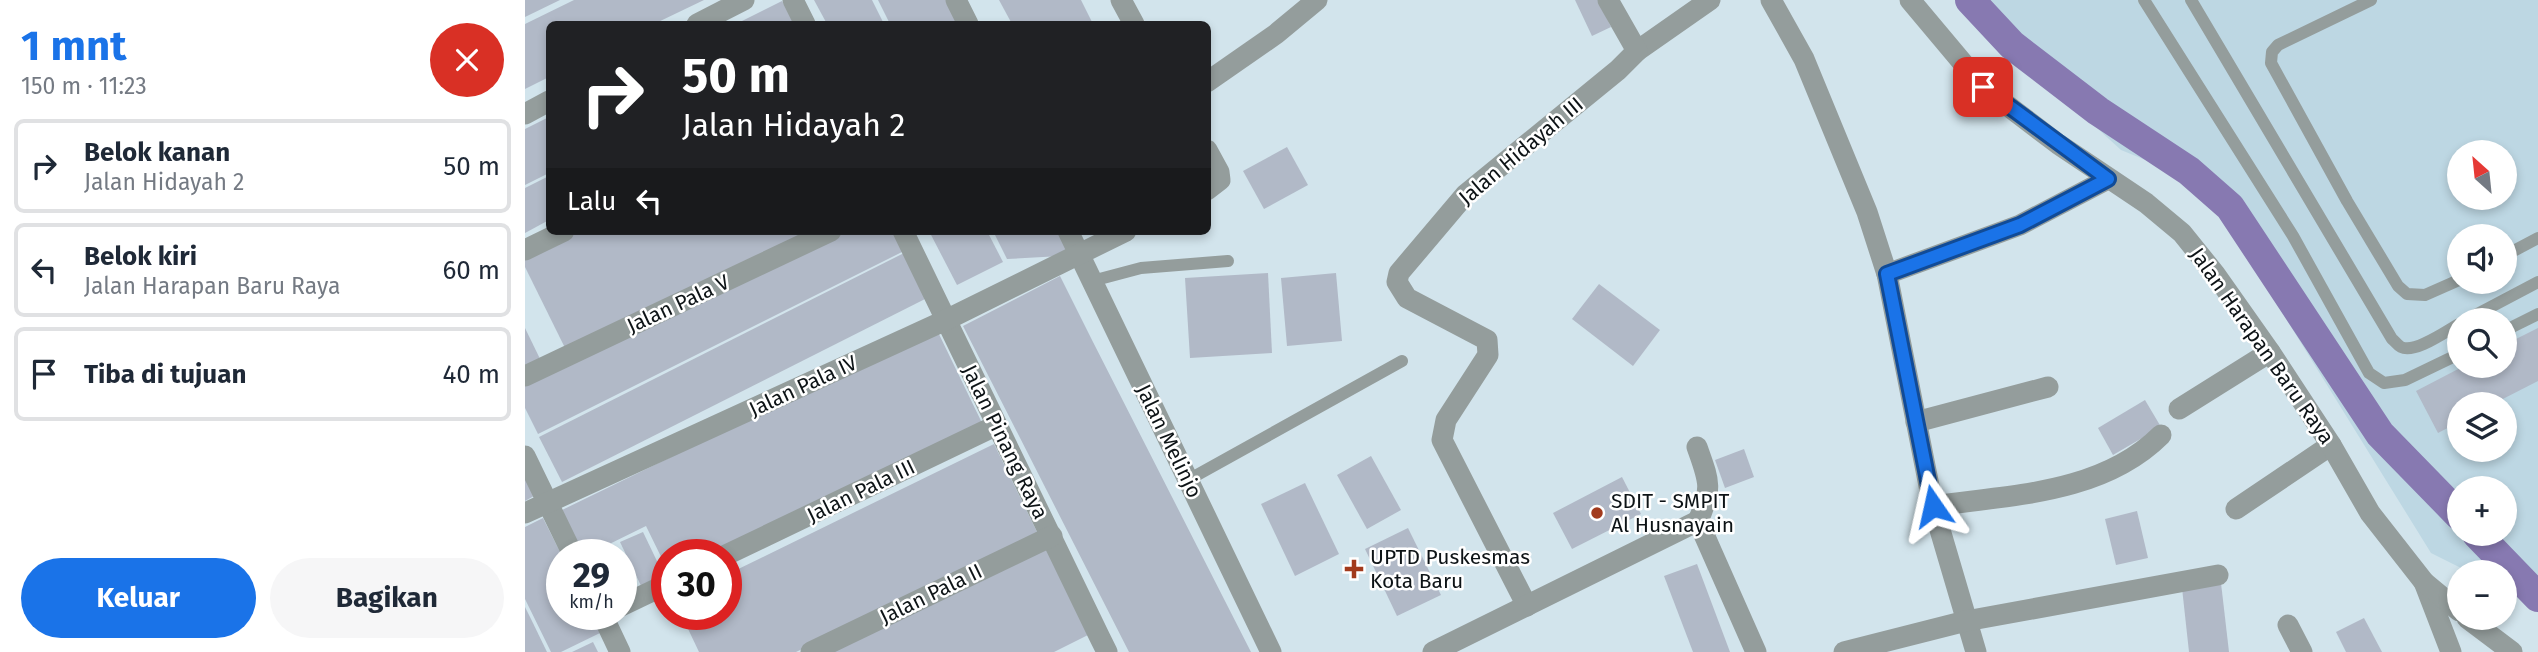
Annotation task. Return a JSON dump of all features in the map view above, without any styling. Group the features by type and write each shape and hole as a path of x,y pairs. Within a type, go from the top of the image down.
{"street":[{"path":"703,21 744,0"},
{"path":"793,0 804,21"},
{"path":"956,0 966,21"},
{"path":"1121,0 1132,21"},
{"path":"1211,79 1276,34 1317,0"},
{"path":"1608,0 1637,51 1710,0"},
{"path":"1770,0 1804,59 1867,212 1887,274 1933,506 1976,652"},
{"name":"Jalan Harapan Baru Raya","path":"1910,0 1983,87 2145,203 2182,233 2215,274 2270,352 2331,445 2370,513 2424,582 2447,601"},
{"name":"Jalan Hidayah III","path":"1527,606 1442,440 1446,420 1487,355 1487,340 1407,298 1397,282 1399,273 1465,195 1618,70 1637,51"},
{"path":"525,114 546,103"},
{"path":"1211,157 1220,180 1211,187"},
{"path":"1887,274 2020,225 2108,179"},
{"path":"525,250 556,235"},
{"name":"Jalan Pala V","path":"525,376 823,235"},
{"name":"Jalan Pinang Raya","path":"905,235 995,426 1052,536 1102,650"},
{"name":"Jalan Melinjo","path":"1070,235 1271,652"},
{"name":"Jalan Pala IV","path":"525,513 946,320 1118,235"},
{"path":"2179,409 2270,352"},
{"path":"1916,422 2048,387"},
{"name":"Jalan Pala III","path":"742,547 995,426"},
{"path":"1933,506 2071,485 2125,462 2148,448 2161,435"},
{"path":"2236,509 2331,445"},
{"path":"1433,652 1698,521 1708,497 1708,478 1697,447"},
{"path":"525,456 565,539"},
{"path":"1698,521 1756,652"},
{"name":"Jalan Pala II","path":"811,652 1052,536"},
{"path":"1843,652 1966,621 2218,575"},
{"path":"2424,582 2451,652"},
{"path":"2288,625 2302,652"},
{"path":"610,630 620,652"},
{"path":"2482,630 2509,651"}],"lane":[{"path":"2144,0 2293,236 2369,373 2383,383 2405,380 2447,360"},
{"path":"2191,0 2392,339 2401,347 2411,348 2447,331"},
{"path":"2371,0 2278,45 2272,52 2271,63 2347,201 2398,286 2407,295 2425,295 2447,285"},
{"path":"2517,249 2538,238"},
{"path":"1092,281 1141,268 1228,261"},
{"path":"2489,308 2538,282"},
{"path":"2517,324 2538,314"},
{"path":"1188,480 1402,361"}],"shaded area":[{"path":"1964,0 2538,0 2538,608 2517,597 2517,560 2447,561 2431,553 2202,183 2121,150 1992,32"}],"building":[{"path":"525,0 560,0 525,17"},
{"path":"574,0 704,0 660,21 546,21 546,78 525,89 525,24"},
{"path":"814,0 872,0 882,21 825,21"},
{"path":"878,0 948,0 958,21 888,21"},
{"path":"999,0 1081,0 1092,21 1010,21"},
{"path":"1575,0 1598,0 1611,27 1592,36"},
{"path":"782,1 792,21 742,21"},
{"path":"546,118 546,174 525,185 525,129"},
{"path":"1287,147 1308,185 1264,209 1243,171"},
{"path":"546,178 546,222 525,233 525,188"},
{"path":"574,235 806,235 567,352 525,267 525,259"},
{"path":"826,235 898,235 906,250 538,434 525,408 525,386"},
{"path":"931,235 989,235 1003,262 957,285"},
{"path":"995,235 1066,235 1079,255 1007,259"},
{"path":"908,251 931,296 562,482 539,437"},
{"path":"1268,273 1272,353 1190,358 1185,278"},
{"path":"1336,273 1342,341 1287,346 1281,278"},
{"path":"1060,276 1251,652 1129,652 963,326"},
{"path":"1599,284 1660,330 1633,366 1572,319"},
{"path":"525,328 543,365 525,374"},
{"path":"936,328 983,425 742,543 742,539 652,539 646,526 620,539 573,539 560,511"},
{"path":"2538,328 2538,381 2516,392 2447,392 2447,428 2438,433 2416,391 2447,375 2447,378 2517,378 2517,338"},
{"path":"2145,400 2161,427 2113,455 2098,428"},
{"path":"994,444 1038,534 796,652 699,652 689,630 742,630 742,567"},
{"path":"1744,449 1754,477 1725,488 1715,460"},
{"path":"1371,456 1401,510 1367,529 1337,475"},
{"name":"SDIT - SMPIT Al Husnayain","path":"1622,477 1641,514 1572,549 1553,513"},
{"path":"525,478 534,496 525,501"},
{"path":"1305,483 1339,554 1295,576 1261,504"},
{"path":"2137,511 2148,558 2116,565 2105,519"},
{"path":"543,518 554,539 546,539 546,630 599,630 600,633 561,652 551,652 525,599 525,527"},
{"path":"1408,528 1441,595 1397,616 1365,549"},
{"path":"643,532 651,549 651,589 644,592 637,577 637,539 627,539"},
{"path":"1046,546 1090,634 1054,652 830,652"},
{"path":"1697,564 1730,652 1693,652 1664,576"},
{"path":"2221,583 2229,652 2189,652 2182,588"},
{"path":"525,607 531,619 547,652 525,652"},
{"path":"2364,618 2382,652 2346,652 2336,632"},
{"path":"593,642 598,652 572,652"}],"waterway":[{"path":"1970,0 2012,45 2098,111 2189,171 2230,207 2380,434 2447,503"},
{"path":"2489,546 2538,597"}],"place":[{"name":"SDIT - SMPIT Al Husnayain","path":"1597,513"},
{"name":"UPTD Puskesmas Kota Baru","path":"1354,569"}],"route":[{"path":"1933,506 1887,274 2020,225 2108,179 1983,87"}]}
